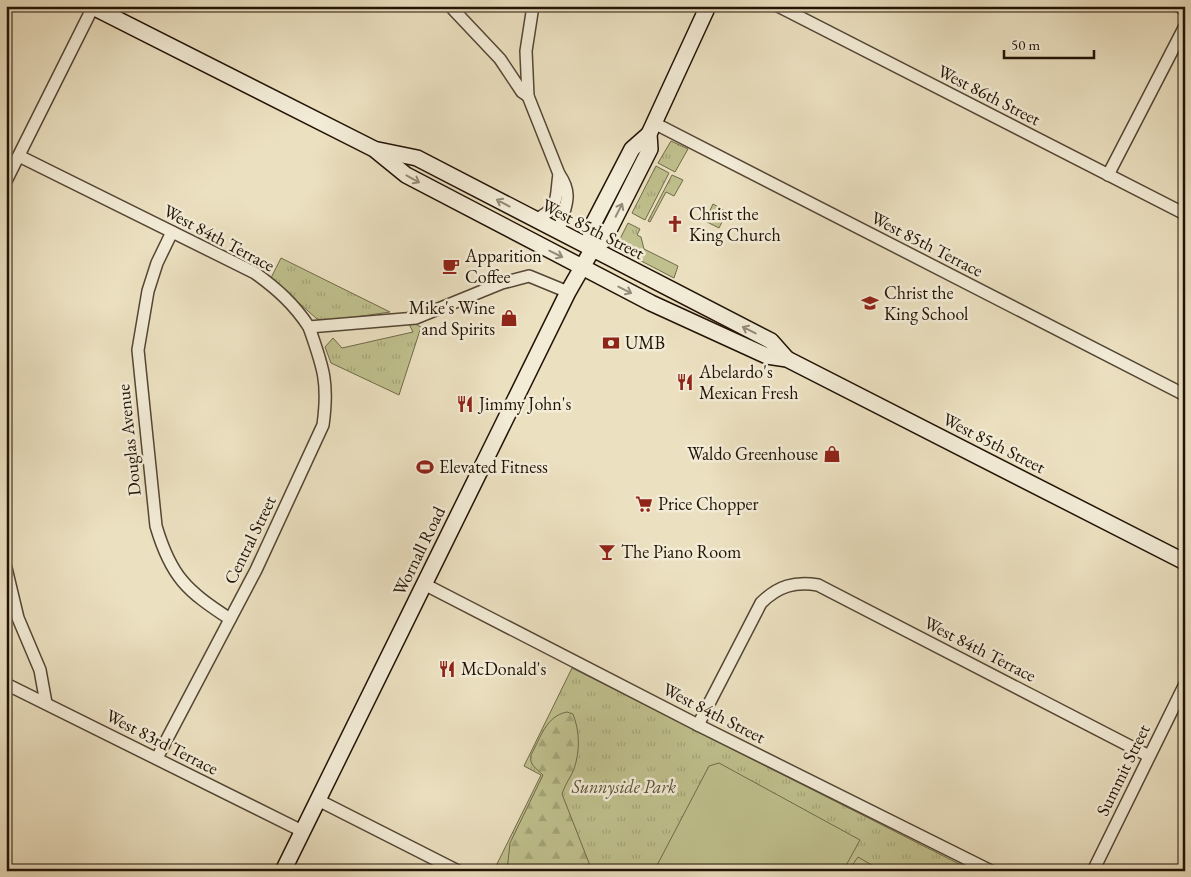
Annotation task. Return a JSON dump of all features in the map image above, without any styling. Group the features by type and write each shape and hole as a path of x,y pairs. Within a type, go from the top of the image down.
{"main road":[{"name":"Wornall Road","path":"283,871 568,292 592,250 590,230 632,149 652,129 708,6"},
{"name":"West 85th Street","path":"92,7 374,149 406,175 652,303 764,355 787,359 1185,562"},
{"name":"West 85th Street","path":"374,149 417,158 771,341 787,359"}],"street":[{"path":"450,6 500,59 522,92 528,96"},
{"path":"533,6 526,51 528,96 559,174 567,186 568,194 559,232"},
{"name":"West 86th Street","path":"778,6 1185,214"},
{"path":"1178,6 1185,10"},
{"path":"6,181 92,7"},
{"path":"1108,175 1185,26"},
{"name":"West 85th Terrace","path":"652,129 1185,395"},
{"name":"West 84th Terrace","path":"19,156 255,273 282,293 299,311 309,327"},
{"path":"535,220 546,215 557,201 559,174"},
{"name":"Douglas Avenue","path":"172,232 157,263 148,292 138,350 156,526 164,554 176,575 192,592 230,619"},
{"path":"309,327 416,318 502,283 529,276 568,292"},
{"name":"Central Street","path":"157,758 230,619 323,426 326,402 325,373 309,327"},
{"path":"6,568 18,618 40,670 46,703"},
{"name":"West 84th Terrace","path":"698,725 761,603 782,586 805,583 818,585 1149,756"},
{"name":"West 84th Street","path":"424,584 698,725 991,871"},
{"name":"West 83rd Terrace","path":"6,684 302,831"},
{"name":"Summit Street","path":"1093,871 1185,684"},
{"path":"318,800 458,871"}],"green space":[{"path":"671,141 688,149 675,172 658,163"},
{"path":"656,166 669,173 645,220 632,213"},
{"path":"672,175 683,180 674,196 666,192 650,222 648,221"},
{"path":"713,204 727,212 719,228 705,221"},
{"path":"628,223 640,229 637,235 641,237 644,249 678,266 674,278 622,251 620,239"},
{"path":"281,258 390,312 328,321 317,319 271,278"},
{"path":"411,322 421,327 399,395 331,363 325,347 333,338 342,348 413,332 409,324"},
{"name":"Sunnyside Park","path":"572,668 973,871 494,870 541,775 524,766"},
{"path":"567,712 573,714 578,735 578,748 574,769 562,794 589,863 589,871 507,871 510,843 543,775 532,764 531,755 549,723 560,714"},
{"path":"719,763 860,840 843,871 654,871 709,766"},
{"path":"858,857 882,871 848,871"}],"place":[{"name":"Christ the King Church","path":"675,224"},
{"name":"Apparition Coffee","path":"451,266"},
{"name":"Christ the King School","path":"870,303"},
{"name":"Mike's Wine and Spirits","path":"509,318"},
{"name":"UMB","path":"611,343"},
{"name":"Abelardo's Mexican Fresh","path":"685,382"},
{"name":"Jimmy John's","path":"465,404"},
{"name":"Waldo Greenhouse","path":"832,454"},
{"name":"Elevated Fitness","path":"425,467"},
{"name":"Price Chopper","path":"644,504"},
{"name":"The Piano Room","path":"607,552"},
{"name":"McDonald's","path":"447,669"}]}
